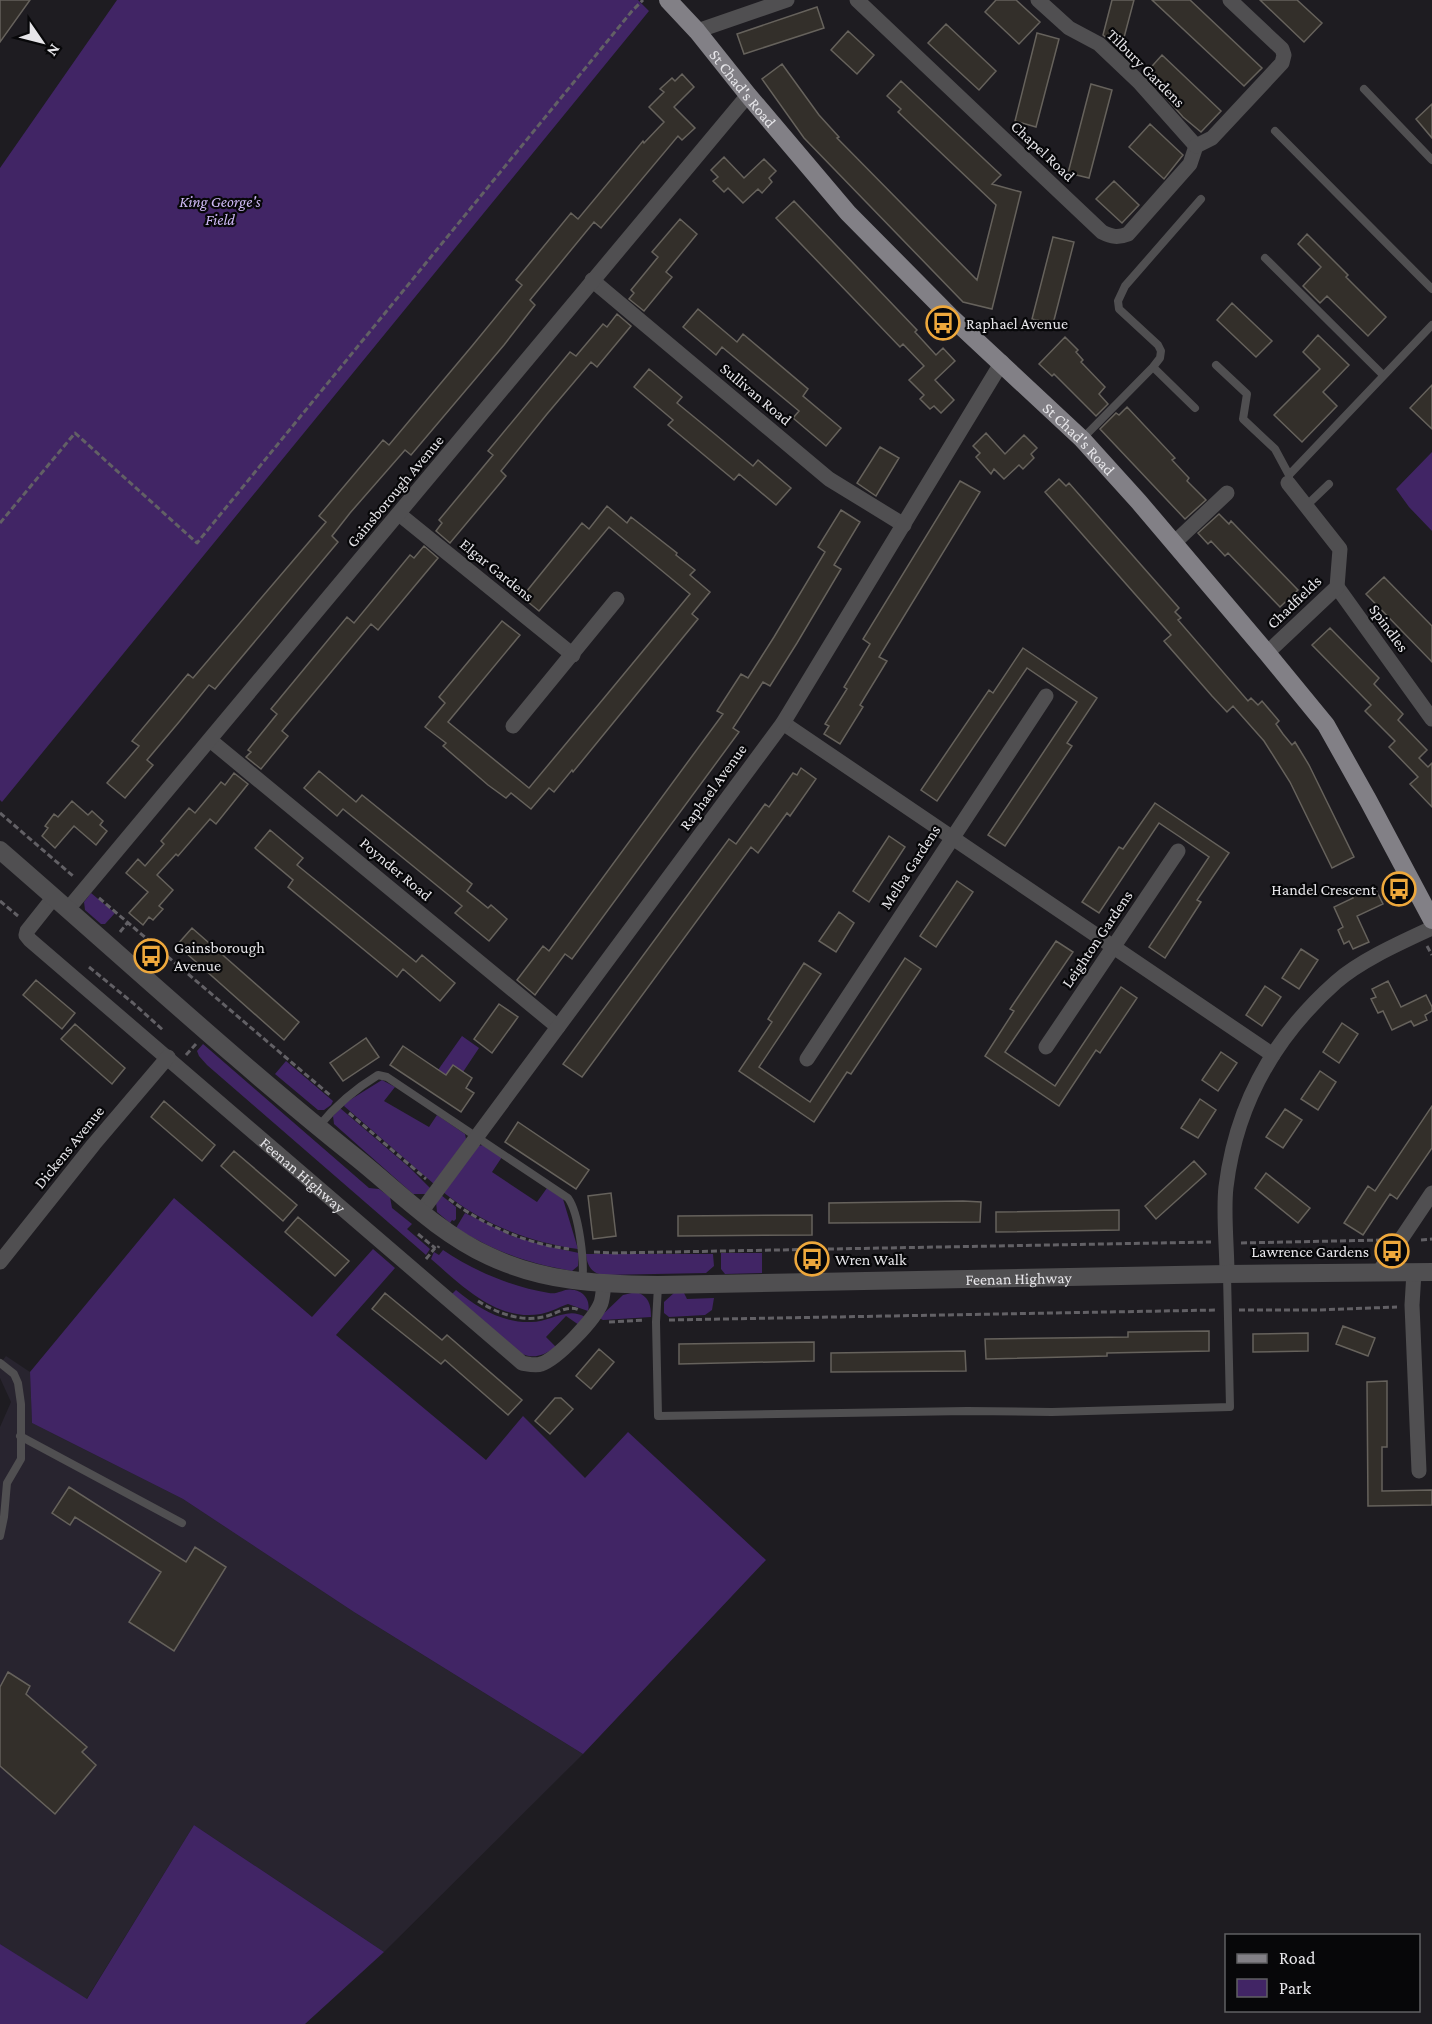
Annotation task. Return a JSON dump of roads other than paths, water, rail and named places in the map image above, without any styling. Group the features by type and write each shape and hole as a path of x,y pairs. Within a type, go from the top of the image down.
{"main road":[{"name":"St Chad's Road","path":"668,0 698,31 748,95 874,242 1082,439 1267,653 1326,726 1432,920"}],"street":[{"path":"698,31 787,0"},
{"name":"Chapel Road","path":"857,0 1102,232 1110,236 1119,238 1128,234 1190,164 1196,146"},
{"name":"Tilbury Gardens","path":"1038,0 1069,28 1099,44 1139,82 1196,146"},
{"path":"1196,146 1212,138 1282,63 1284,55 1282,49 1230,0"},
{"name":"Gainsborough Avenue","path":"68,909 748,95"},
{"name":"Sullivan Road","path":"592,280 829,479 904,525"},
{"name":"Raphael Avenue","path":"420,1212 783,723 1002,362"},
{"name":"Chadfields","path":"1267,653 1337,587 1340,549 1306,506 1289,479"},
{"path":"1174,543 1227,493"},
{"name":"Elgar Gardens","path":"399,514 573,655"},
{"name":"Spindles","path":"1337,587 1432,719"},
{"path":"513,726 617,599"},
{"name":"Melba Gardens","path":"807,1059 951,837 1046,696"},
{"path":"783,723 1273,1055"},
{"name":"Poynder Road","path":"210,740 558,1027"},
{"name":"Feenan Highway","path":"0,850 318,1128 420,1212 459,1241 490,1257 536,1273 581,1282 658,1285 1423,1272"},
{"name":"Leighton Gardens","path":"1046,1047 1178,851"},
{"name":"Feenan Highway","path":"54,897 29,928 26,935 29,938 522,1362 539,1366 561,1352 596,1311 602,1299 604,1284"},
{"path":"1227,1274 1226,1189 1234,1145 1249,1096 1273,1055 1300,1019 1338,981 1376,956 1432,927"},
{"name":"Dickens Avenue","path":"0,1262 94,1144 168,1058"},
{"path":"1379,1272 1432,1193"},
{"path":"1419,1471 1412,1305 1423,1272"}],"lane":[{"path":"1364,89 1432,160"},
{"path":"1275,131 1432,289"},
{"path":"1082,439 1160,358 1161,351 1158,345 1119,309 1118,301 1125,286 1201,199"},
{"path":"1265,258 1383,375"},
{"path":"1216,365 1247,394 1243,419 1275,449 1289,479 1383,375 1432,325"},
{"path":"1153,367 1195,408"},
{"path":"1306,506 1329,484"},
{"path":"318,1128 349,1094 381,1074 568,1198 575,1213 582,1251 581,1282"},
{"path":"658,1285 656,1322 658,1416 945,1411 1052,1412 1230,1407 1227,1274"},
{"path":"0,1364 15,1374 21,1404 21,1459 7,1483 0,1536"},
{"path":"20,1436 182,1524"}],"place":[{"name":"Raphael Avenue","path":"943,323"},
{"name":"Handel Crescent","path":"1399,889"},
{"name":"Gainsborough Avenue","path":"151,956"},
{"name":"Lawrence Gardens","path":"1392,1251"},
{"name":"Wren Walk","path":"812,1259"}],"park label":[{"name":"King George's Field","path":"220,210"}]}
